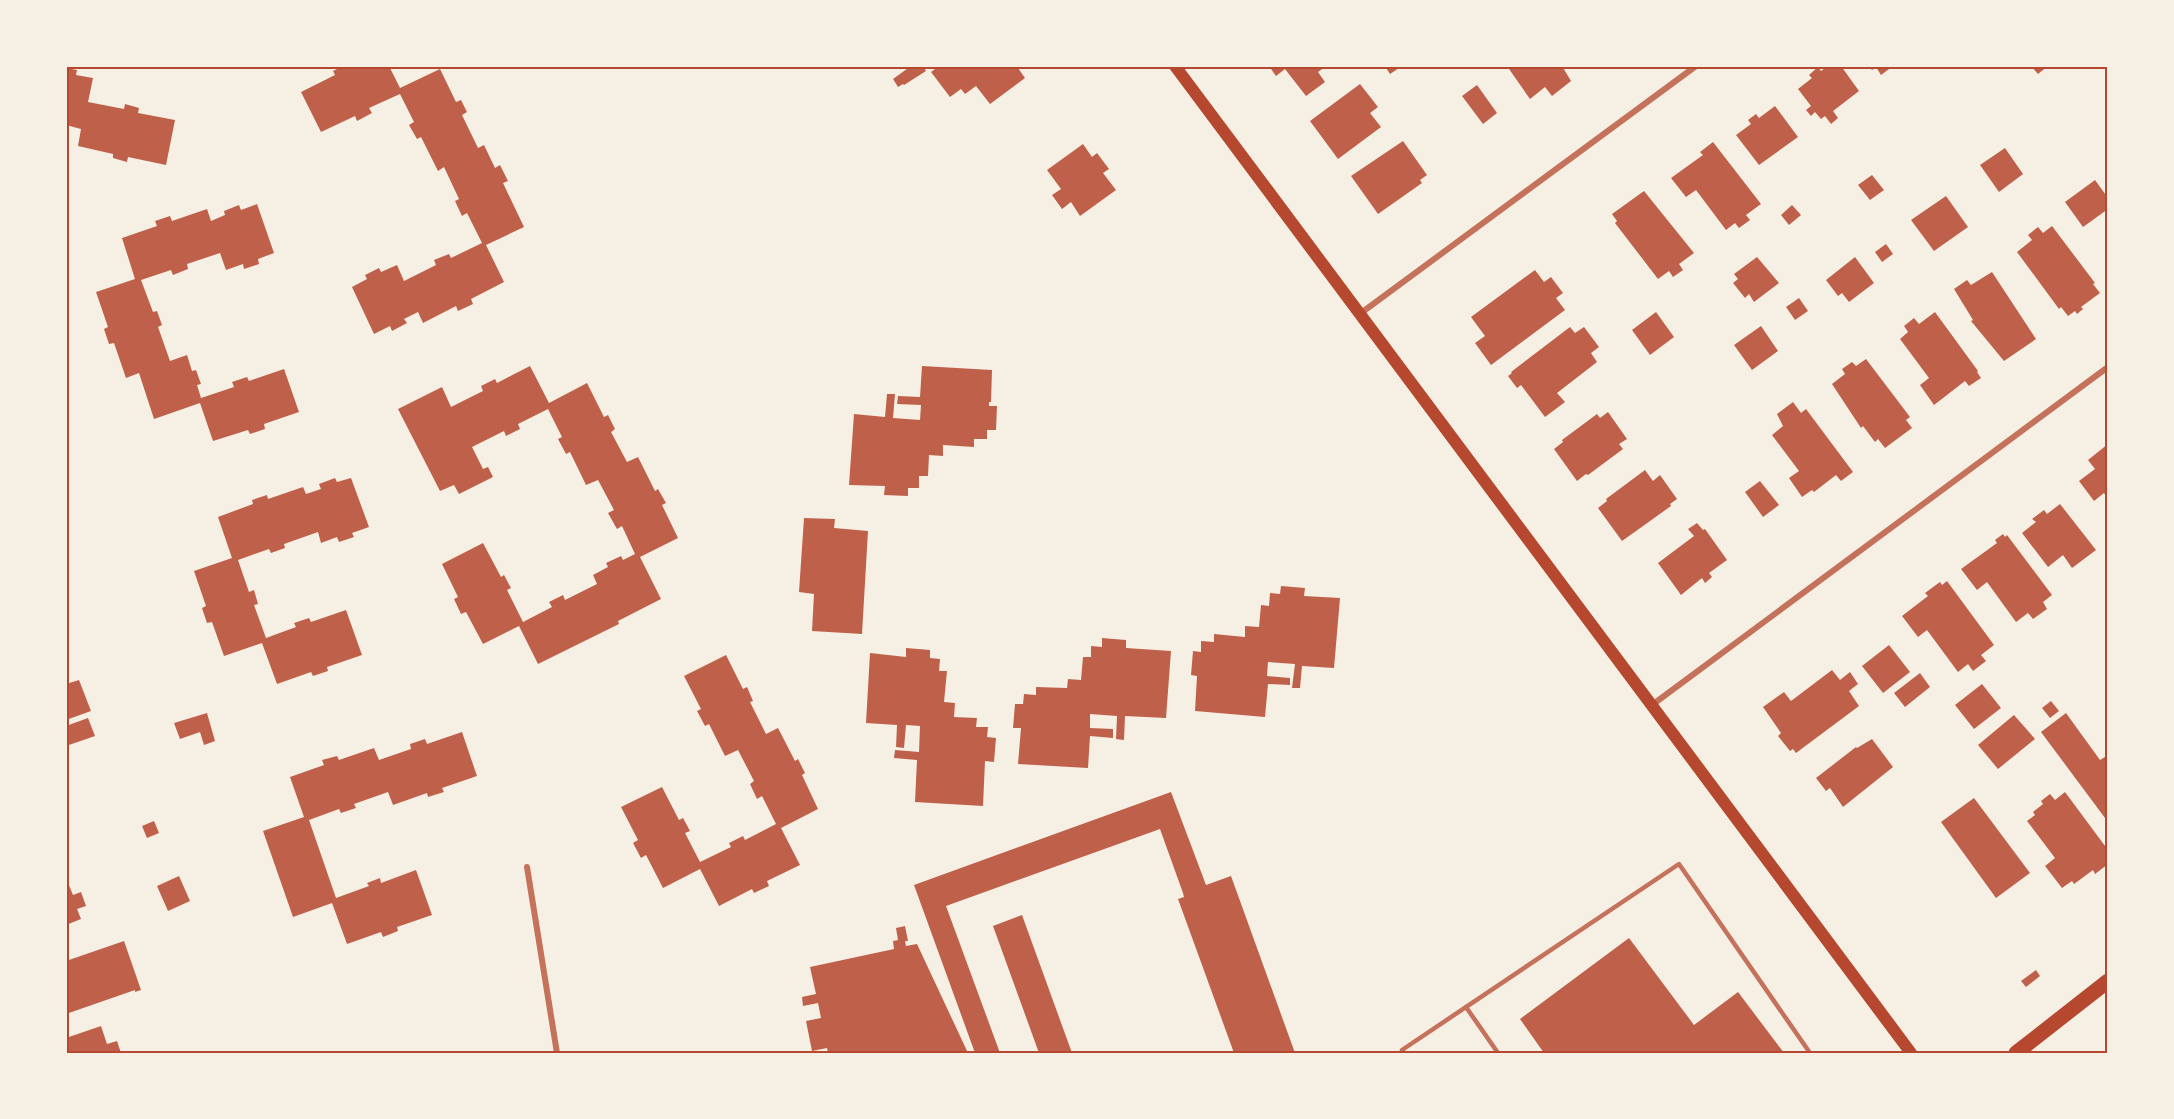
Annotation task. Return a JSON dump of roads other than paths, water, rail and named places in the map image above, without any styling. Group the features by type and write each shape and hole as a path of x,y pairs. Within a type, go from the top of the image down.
{"main road":[{"path":"1175,66 1911,1053"},
{"path":"2016,1053 2108,981"}],"street":[{"path":"1361,313 1696,66"},
{"path":"1651,705 2108,367"},
{"path":"527,867 557,1053"}],"lane":[{"path":"1404,1053 1402,1050 1679,864 1810,1053"},
{"path":"1466,1007 1498,1053"}]}
